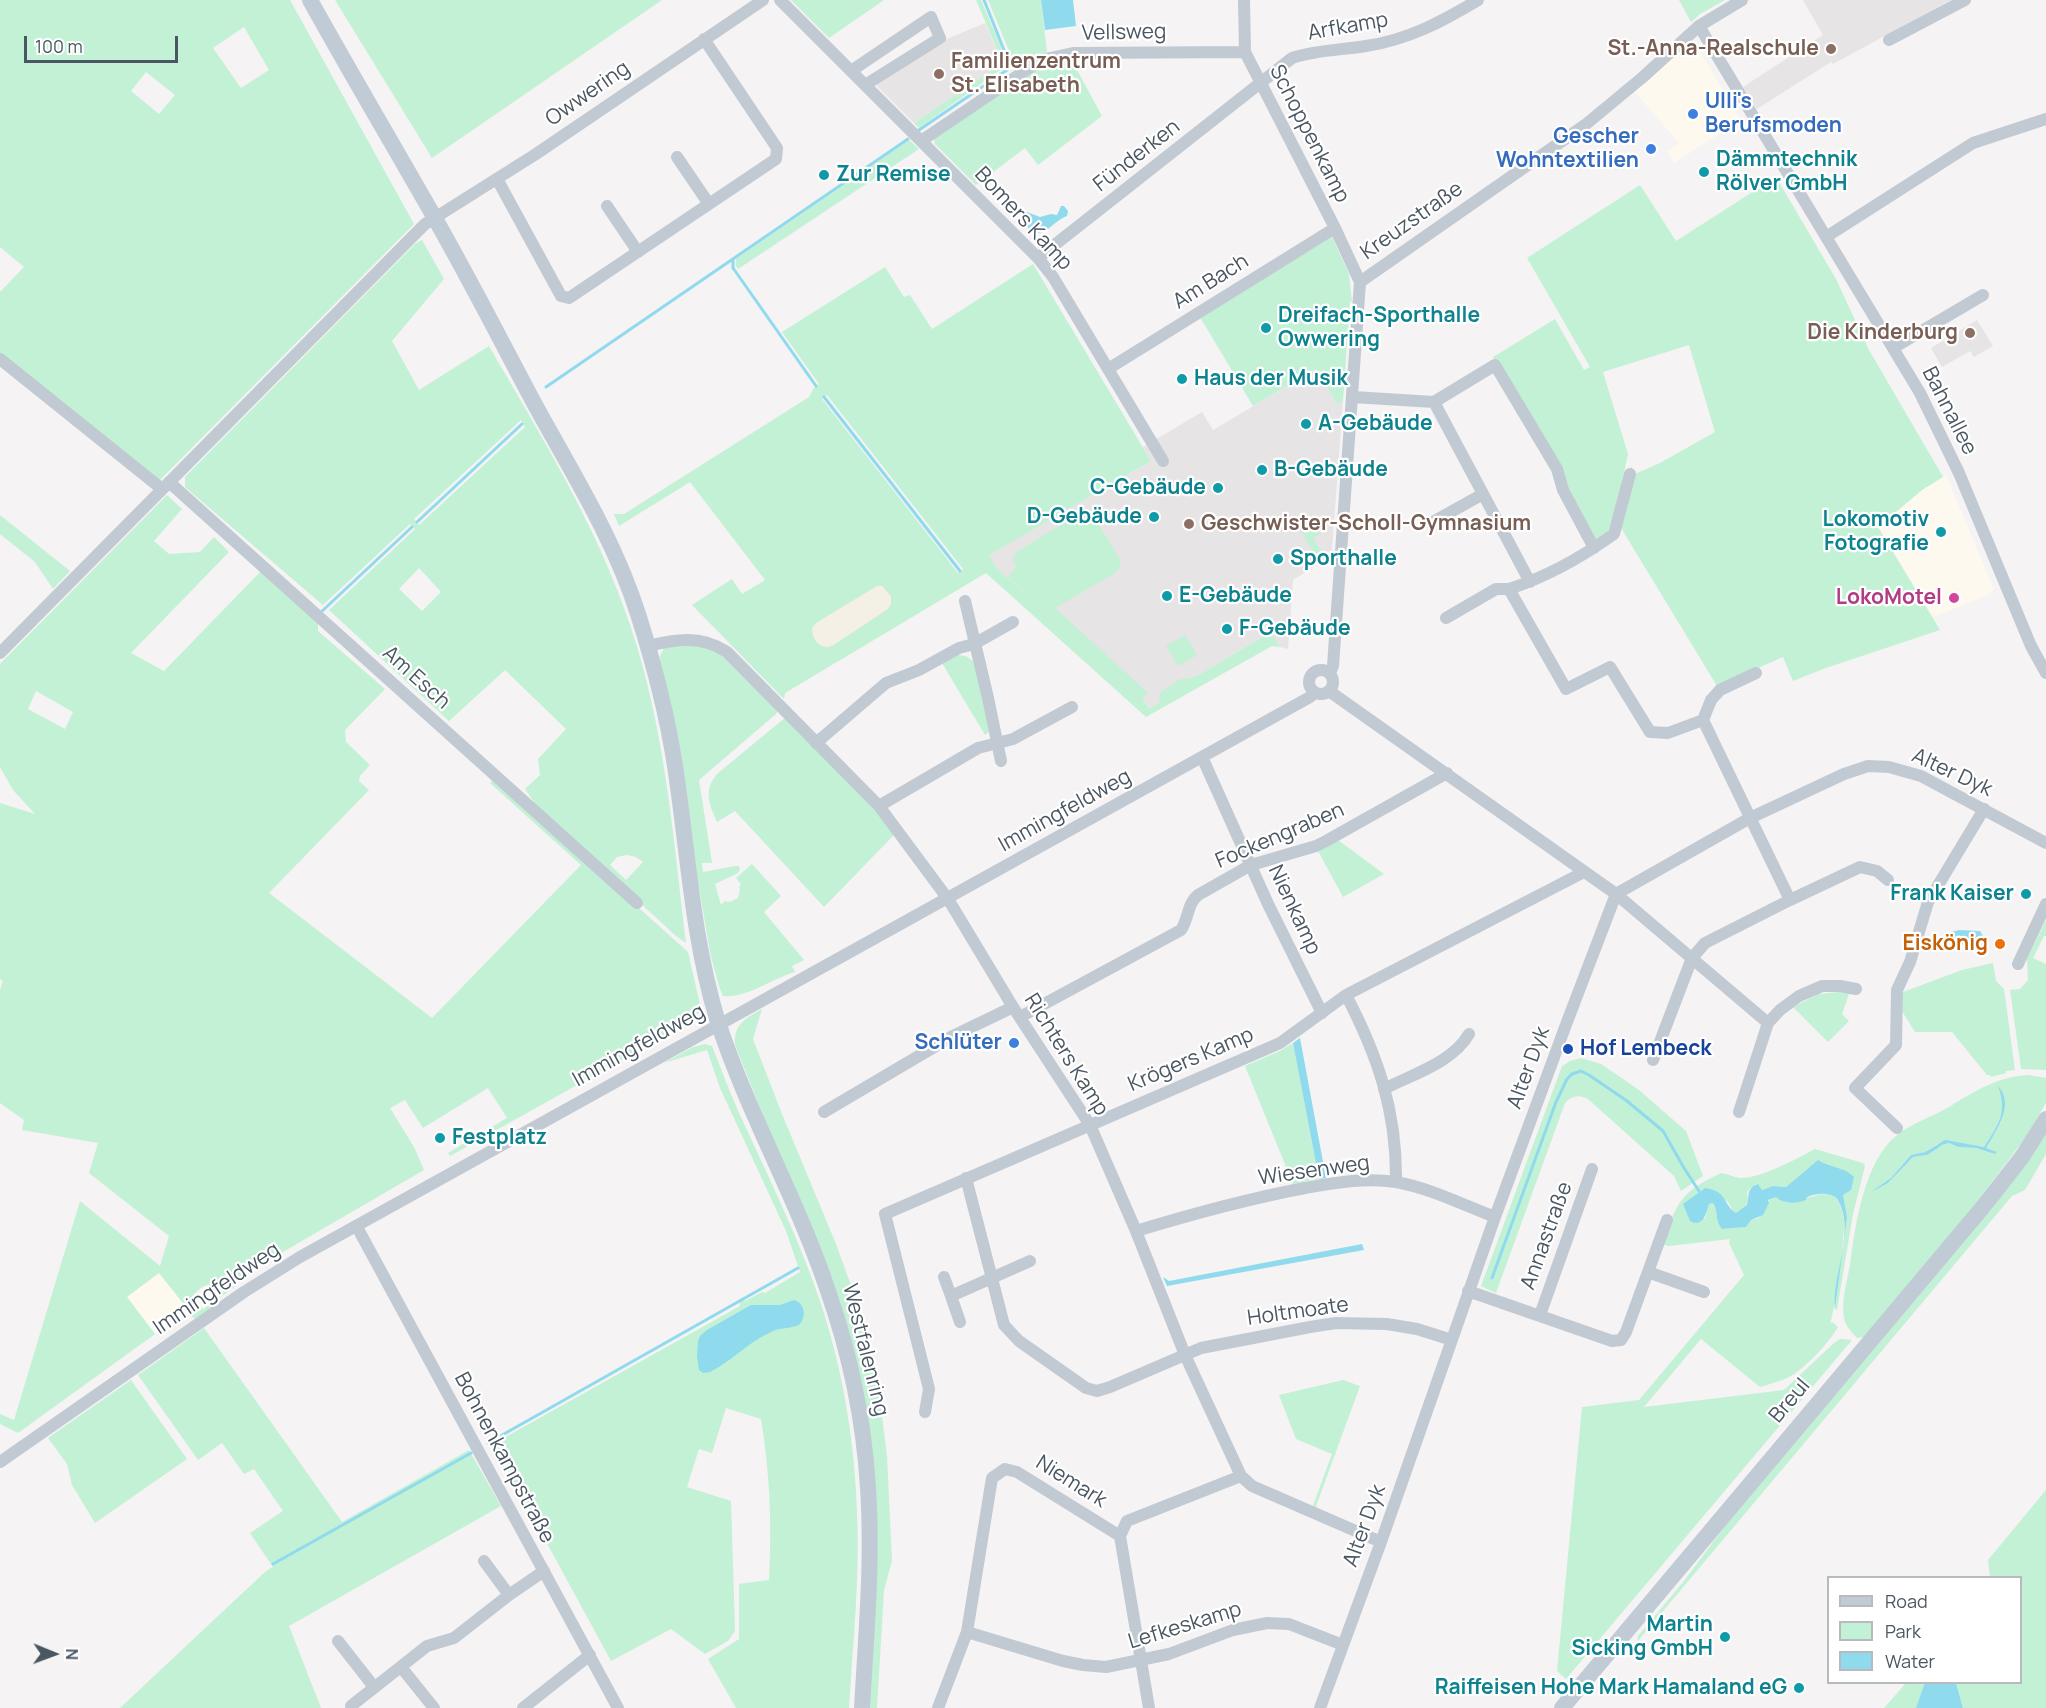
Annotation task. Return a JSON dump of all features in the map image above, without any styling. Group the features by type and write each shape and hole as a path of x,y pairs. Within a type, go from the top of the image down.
{"street":[{"name":"Westfalenring","path":"310,0 435,219 544,422 590,502 625,577 648,646 669,730 694,916 705,974 719,1024 757,1121 810,1241 828,1289 852,1372 868,1493 869,1551 862,1708"},
{"name":"Owwering","path":"435,219 763,0"},
{"name":"Bomers Kamp","path":"780,0 1038,258 1053,277 1163,461"},
{"name":"Schoppenkamp","path":"1244,0 1245,52 1360,282"},
{"name":"Arfkamp","path":"1260,84 1292,58 1305,54 1368,46 1410,35 1442,21 1478,0"},
{"name":"Kreuzstraße","path":"1330,673 1333,666 1360,282 1585,125 1699,26 1742,0"},
{"path":"1889,40 1965,0"},
{"path":"851,71 931,17 940,38 865,85"},
{"name":"Bahnallee","path":"1699,26 1920,393 1959,473 2016,612 2046,673"},
{"path":"497,179 561,296 569,298 776,159 777,148 704,39"},
{"name":"Vellsweg","path":"921,141 1029,67 1049,57 1074,53 1245,52"},
{"name":"Fünderken","path":"1038,258 1260,84"},
{"path":"1826,237 1973,143 2046,119"},
{"path":"676,157 709,204"},
{"path":"607,206 638,252"},
{"path":"0,653 425,224 435,219"},
{"name":"Am Bach","path":"1108,369 1335,228"},
{"path":"1893,348 1983,295"},
{"name":"Am Esch","path":"0,359 166,485 637,903"},
{"path":"1353,397 1434,402 1495,365 1557,469 1563,489 1594,548"},
{"path":"1434,402 1530,582"},
{"path":"1446,618 1496,589 1509,589 1530,582 1594,548 1614,534 1630,474"},
{"path":"1431,524 1483,495"},
{"path":"1509,589 1566,689 1610,667 1650,732 1668,733 1703,720"},
{"path":"965,601 1001,761"},
{"path":"816,742 886,684 919,670 959,648 974,644 1012,622"},
{"name":"Richters Kamp","path":"648,646 673,640 693,639 705,641 727,652 879,806 948,899 1016,1012 1090,1125 1136,1231 1185,1355 1241,1476"},
{"path":"1318,670 1330,673 1333,680 1329,691 1322,694 1315,692 1309,684 1312,674 1318,670"},
{"path":"1756,673 1720,690 1711,700 1703,720 1790,900"},
{"path":"1329,691 1616,894 1768,1023"},
{"name":"Immingfeldweg","path":"0,1462 244,1292 300,1257 948,899 1310,697 1315,692"},
{"path":"879,806 978,748 1013,739 1072,707"},
{"name":"Nienkamp","path":"1202,757 1268,904 1322,1013"},
{"name":"Alter Dyk","path":"1320,1708 1381,1542 1468,1291 1616,894 1750,818 1859,768 1877,765 1889,766 1921,776 2046,843"},
{"name":"Fockengraben","path":"824,1112 951,1037 1016,1012 1181,930 1186,923 1192,900 1251,865 1316,846 1447,773"},
{"path":"1897,1128 1855,1088 1896,1045 1897,990 1910,962 1928,902 1984,809"},
{"path":"1653,1060 1692,958 1706,943 1860,867 1877,871 1888,880"},
{"name":"Krögers Kamp","path":"925,1412 929,1389 885,1214 1280,1043 1346,995 1584,872"},
{"path":"2018,964 2046,904"},
{"path":"1739,1112 1768,1023 1792,1000 1814,988 1832,985 1856,990"},
{"path":"1346,995 1366,1033 1376,1059 1396,1153 1396,1182"},
{"path":"1384,1089 1445,1059 1462,1045 1469,1034"},
{"name":"Breul","path":"1562,1708 1983,1208 2022,1157 2046,1119"},
{"name":"Annastraße","path":"1540,1315 1592,1169"},
{"name":"Holtmoate","path":"966,1178 1004,1325 1012,1336 1086,1388 1097,1391 1110,1387 1212,1346 1336,1323 1387,1324 1418,1329 1452,1340"},
{"name":"Wiesenweg","path":"1136,1231 1264,1196 1362,1181 1396,1182 1431,1192 1495,1217"},
{"name":"Annastraße","path":"1468,1291 1612,1341 1621,1340 1626,1332 1667,1220"},
{"name":"Bohnenkampstraße","path":"357,1227 618,1708"},
{"path":"951,1296 1030,1261"},
{"path":"1648,1272 1704,1292"},
{"path":"944,1277 960,1322"},
{"name":"Niemark","path":"938,1708 967,1632 992,1478 1005,1469 1017,1472 1120,1536 1127,1521 1241,1476"},
{"path":"1241,1476 1252,1486 1381,1542"},
{"path":"1120,1536 1149,1708"},
{"path":"484,1561 509,1595"},
{"path":"351,1706 427,1646 454,1638 544,1571"},
{"name":"Lefkeskamp","path":"967,1632 1083,1665 1106,1667 1169,1654 1233,1629 1266,1623 1289,1624 1343,1645"},
{"path":"338,1641 374,1687"},
{"path":"524,1708 590,1655"},
{"path":"401,1667 434,1708"}],"shaded area":[{"name":"St.-Anna-Realschule","path":"1803,0 1951,0 1833,64 1831,62 1757,109 1743,87 1823,35"},
{"name":"Familienzentrum St. Elisabeth","path":"985,23 1001,59 998,67 914,123 876,85 949,38"},
{"path":"1688,44 1696,45 1741,120 1674,163 1667,151 1679,143 1634,91"},
{"name":"Die Kinderburg","path":"1977,320 1993,346 1974,357 1970,351 1942,367 1931,348"},
{"name":"Geschwister-Scholl-Gymnasium","path":"1316,369 1337,404 1343,401 1331,562 1315,566 1293,580 1288,649 1280,647 1274,637 1262,637 1200,674 1179,680 1161,703 1151,708 996,567 988,555 1151,461 1143,447 1202,412 1213,430"},
{"path":"1946,475 1994,589 1988,595 1933,617 1878,527 1922,490"},
{"path":"159,1272 186,1307 180,1315 155,1334 127,1297"},
{"path":"209,1288 217,1299 203,1309 195,1298"}],"green space":[{"path":"0,0 290,0 414,224 158,482 0,354 0,292 24,267 0,247","holes":["244,27 269,70 241,88 213,48","146,72 175,95 159,114 131,91"]},
{"path":"335,0 662,0 432,158"},
{"path":"791,0 884,0 829,38"},
{"path":"976,0 981,0 1007,61 1006,66 919,128 914,123 1000,65 1001,59"},
{"path":"988,0 1041,0 1047,52 1016,68"},
{"path":"1679,0 1725,0 1700,14 1691,22"},
{"path":"1070,57 1102,116 1038,165 1025,148 976,185 935,144 934,139 1050,61"},
{"path":"909,140 919,149 738,269 736,259"},
{"path":"1776,177 1836,279 1869,350 1943,477 1922,490 1878,527 1940,630 1793,681 1783,657 1717,686 1618,523 1631,466 1635,474 1660,463 1715,432 1689,345 1603,372 1628,454 1616,510 1605,539 1600,541 1594,539 1568,488 1559,464 1493,357 1555,319 1584,370 1590,367 1527,258 1640,185 1676,241"},
{"path":"1332,237 1349,274 1352,302 1350,301 1343,401 1337,404 1316,369 1253,406 1200,317"},
{"path":"422,240 444,279 392,341 419,390 489,346 567,482 617,588 642,664 660,742 686,943 540,811 525,789 540,775 538,759 566,729 505,670 449,721 329,610 415,529 410,524 323,605 185,487 185,477 415,244","holes":["521,420 525,427 419,525 414,519","419,568 441,592 422,611 399,589","627,855 643,862 626,880 610,865 617,857"]},
{"path":"1033,264 1151,461 989,555 996,567 1030,598 1008,577 1016,567 1013,558 1015,553 1082,512 1091,512 1120,559 1120,567 1115,573 1055,608 1148,693 1142,699 1150,708 1160,703 1159,694 1180,679 1200,674 1262,637 1274,637 1280,647 1272,646 1146,717 986,573 785,693 784,699 692,605 732,579 742,594 765,580 690,482 619,526 614,514 624,514 809,397 819,384 782,332 885,267 904,297 910,295 932,329","holes":["827,395 963,569 958,573 822,399"]},
{"path":"167,495 182,509 154,541 169,554 200,552 214,537 229,552 131,653 164,671 263,569 318,620 318,631 385,689 345,730 346,742 370,765 360,776 359,781 369,790 269,893 432,1018 581,865 490,783 495,779 688,952 701,1009 695,1019 450,1156 448,1153 507,1118 488,1088 423,1128 405,1100 390,1108 414,1147 424,1170 240,1277 203,1287 192,1297 186,1307 159,1273 127,1297 155,1334 18,1433 0,1424 0,1414 14,1420 80,1201 160,1266 169,1236 89,1173 98,1143 22,1130 24,1120 0,1103 0,990 3,981 0,979 0,803 35,814 13,790 0,767 0,664","holes":["36,691 73,712 65,729 28,709"]},
{"path":"0,515 70,571 53,589 35,562 0,534"},
{"path":"1305,524 1309,531 1316,527 1320,534 1313,538 1323,554 1317,558 1299,528"},
{"path":"1185,635 1197,655 1178,666 1166,646"},
{"path":"695,644 719,650 779,709 699,780 712,863 702,863 703,872 735,866 739,866 740,869 738,873 715,884 721,905 725,901 730,902 738,898 741,884 736,878 752,864 781,896 764,912 804,960 792,966 795,972 732,996 723,996 711,957 660,663 660,656 664,648"},
{"path":"958,655 966,656 974,662 991,730 985,735 942,663"},
{"path":"786,717 872,805 895,832 824,907 735,811 717,822 710,803 710,786 717,774"},
{"path":"1338,840 1384,874 1343,897 1318,851"},
{"path":"2046,920 2046,936 2033,958 2046,964 2046,1070 2021,1069 2010,990 2020,989 2028,980 2027,959"},
{"path":"1993,963 1996,981 2004,989 2015,1070 1991,1077 1952,1032 1915,1032 1900,1008 1903,992 1962,970"},
{"path":"1850,991 1842,1014 1849,1021 1828,1042 1793,1007 1818,994"},
{"path":"762,1009 753,1039 836,1244 860,1310 881,1408 887,1456 892,1561 884,1590 877,1708 866,1708 868,1441 778,1153 735,1045 738,1027"},
{"path":"1293,1043 1319,1179 1293,1184 1245,1066"},
{"path":"705,1044 712,1046 735,1105 803,1255 829,1329 842,1381 854,1460 858,1537 856,1610 849,1708 736,1708 708,1659 739,1639 739,1584 769,1580 770,1500 761,1419 726,1408 712,1453 699,1449 687,1487 731,1501 735,1631 728,1641 705,1654 671,1629 611,1661 493,1444 740,1306 739,1300 743,1298 745,1301 762,1292 765,1293 800,1272 786,1231 720,1088 707,1050 664,1063 693,1047"},
{"path":"1581,1058 1601,1064 1639,1090 1686,1131 1703,1176 1681,1191 1674,1176 1588,1099 1575,1096 1565,1103 1496,1293 1481,1286 1562,1066"},
{"path":"2017,1076 2046,1078 2046,1103 2025,1138 1973,1207 1864,1337 1857,1338 1848,1328 1844,1318 1844,1295 1858,1214 1876,1161 1886,1146 1909,1127 1987,1086","holes":["2002,1096 2003,1117 1986,1148 1996,1154 1976,1148 1958,1147 1949,1143 1936,1147 1927,1155 1913,1157 1888,1183 1879,1187 1891,1178 1911,1155 1925,1152 1937,1144 1955,1142 1984,1147 2001,1117"]},
{"path":"2046,1133 2046,1154 2025,1190 2012,1196 1637,1642 1638,1636 1684,1581 1725,1526 1992,1209"},
{"path":"1815,1149 1863,1163 1865,1166 1853,1214 1837,1310 1835,1309 1847,1218 1842,1198 1848,1191 1833,1168 1810,1167 1786,1187 1773,1186 1762,1190 1757,1185 1749,1189 1746,1205 1736,1214 1728,1202 1705,1188 1684,1204 1705,1219 1709,1204 1713,1203 1718,1222 1723,1229 1746,1227 1751,1220 1759,1218 1763,1208 1772,1198 1795,1202 1821,1194 1834,1197 1841,1207 1844,1225 1838,1283 1830,1324 1832,1322 1838,1327 1816,1356 1801,1369 1784,1379 1760,1387 1701,1339 1644,1407 1784,1390 1834,1343 1840,1339 1852,1340 1566,1679 1557,1671 1582,1407 1639,1400 1744,1275 1729,1243 1730,1239 1669,1246 1663,1243 1672,1217 1682,1199 1697,1186 1721,1173 1740,1178 1758,1175"},
{"path":"237,1285 218,1299 220,1302 196,1319 187,1314 195,1298 203,1309 217,1299 209,1288"},
{"path":"204,1328 342,1522 469,1450 501,1506 289,1626 321,1708 120,1708 266,1571 273,1567 250,1533 283,1511 254,1469 244,1474 222,1443 198,1460 138,1375"},
{"path":"131,1380 187,1459 95,1523 72,1485 67,1464 48,1438"},
{"path":"1343,1380 1360,1386 1315,1509 1312,1508 1332,1454 1296,1439 1279,1395"},
{"path":"2046,1490 2046,1708 1963,1708 1956,1684 2022,1684 2022,1576 1990,1576 1988,1560"},
{"path":"1905,1684 1925,1684 1916,1708 1884,1708"}],"sand":[{"path":"877,586 882,586 891,596 888,609 832,646 824,647 818,643 813,636 812,628 816,623"}],"water":[{"path":"1041,0 1073,0 1076,26 1045,30"},
{"path":"1061,206 1068,211 1067,216 1039,233 1033,232 1022,218 1027,212 1040,217 1057,215"},
{"path":"1980,931 1983,941 1976,944 1957,945 1951,932"},
{"path":"1300,1038 1326,1178 1319,1179 1293,1043"},
{"path":"1998,1086 2003,1093 2005,1109 1986,1148 1997,1152 1995,1154 1949,1143 1942,1145 1927,1155 1913,1157 1888,1183 1871,1192 1891,1178 1911,1155 1925,1152 1945,1140 1984,1147 2002,1111"},
{"path":"1818,1160 1854,1177 1851,1190 1843,1195 1847,1218 1835,1309 1836,1283 1845,1224 1835,1197 1828,1194 1816,1194 1806,1200 1792,1203 1781,1201 1776,1197 1768,1200 1769,1203 1763,1215 1751,1220 1746,1227 1722,1229 1713,1203 1709,1204 1703,1219 1698,1223 1690,1221 1683,1204 1705,1188 1722,1195 1736,1213 1747,1205 1749,1192 1754,1186 1758,1184 1762,1190 1773,1186 1786,1187"},
{"path":"1362,1244 1364,1250 1167,1286 1163,1277 1169,1281"},
{"path":"794,1300 801,1304 804,1311 802,1322 799,1325 774,1330 710,1372 703,1373 699,1370 698,1341 707,1330 751,1305 780,1305"},
{"path":"1924,1684 1956,1684 1963,1708 1916,1708"}],"waterway":[{"path":"919,130 1007,70 1010,65 984,0"},
{"path":"546,387 908,139"},
{"path":"733,259 733,268 816,386"},
{"path":"824,397 960,571"},
{"path":"417,522 522,424"},
{"path":"320,613 412,527"},
{"path":"1492,1278 1556,1102 1567,1079 1572,1074 1581,1071 1589,1075 1627,1101 1663,1131 1699,1191"},
{"path":"488,1443 798,1268"},
{"path":"273,1564 471,1453"}],"place":[{"name":"St.-Anna-Realschule","path":"1831,49"},
{"name":"Familienzentrum St. Elisabeth","path":"939,74"},
{"name":"Ulli's Berufsmoden","path":"1693,114"},
{"name":"Gescher Wohntextilien","path":"1651,149"},
{"name":"Dämmtechnik Rölver GmbH","path":"1704,172"},
{"name":"Zur Remise","path":"824,175"},
{"name":"Dreifach-Sporthalle Owwering","path":"1266,328"},
{"name":"Die Kinderburg","path":"1970,333"},
{"name":"Haus der Musik","path":"1182,379"},
{"name":"A-Gebäude","path":"1306,424"},
{"name":"B-Gebäude","path":"1262,470"},
{"name":"C-Gebäude","path":"1218,488"},
{"name":"D-Gebäude","path":"1154,517"},
{"name":"Geschwister-Scholl-Gymnasium","path":"1189,524"},
{"name":"Lokomotiv Fotografie","path":"1941,532"},
{"name":"Sporthalle","path":"1278,559"},
{"name":"E-Gebäude","path":"1167,596"},
{"name":"LokoMotel","path":"1954,598"},
{"name":"F-Gebäude","path":"1227,629"},
{"name":"Frank Kaiser","path":"2026,894"},
{"name":"Eiskönig","path":"2000,944"},
{"name":"Schlüter","path":"1014,1043"},
{"name":"Hof Lembeck","path":"1568,1049"},
{"name":"Festplatz","path":"440,1138"},
{"name":"Martin Sicking GmbH","path":"1725,1637"},
{"name":"Raiffeisen Hohe Mark Hamaland eG","path":"1799,1688"}]}
